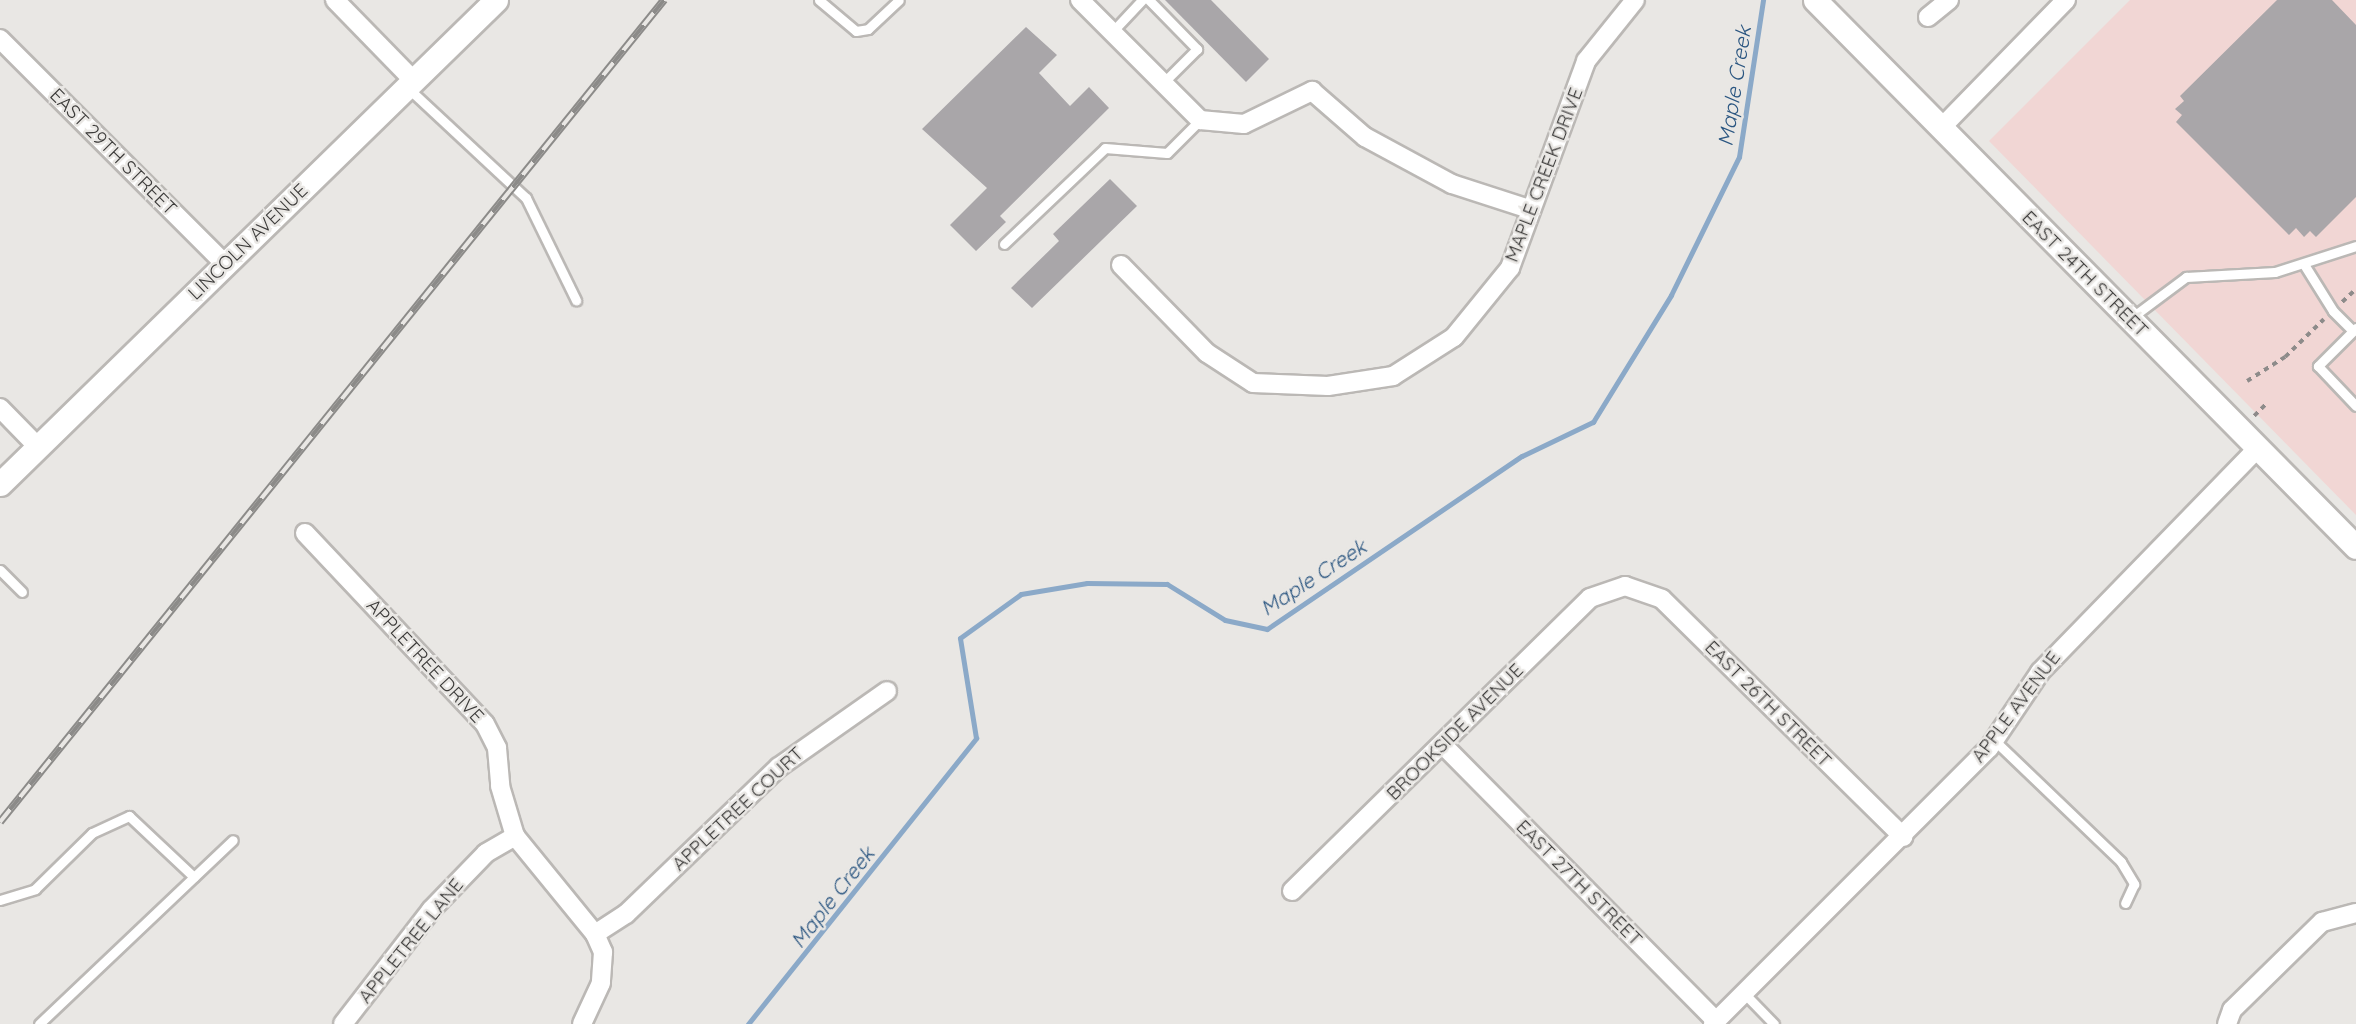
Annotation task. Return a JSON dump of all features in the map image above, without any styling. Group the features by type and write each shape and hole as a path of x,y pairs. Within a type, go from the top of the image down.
{"street":[{"path":"335,0 410,83"},
{"name":"LINCOLN AVENUE","path":"0,484 496,0"},
{"path":"1080,0 1200,120 1244,124 1312,91 1376,143 1452,184 1529,209"},
{"name":"MAPLE CREEK DRIVE","path":"1121,265 1207,352 1253,383 1328,386 1392,376 1454,337 1510,268 1529,209 1586,61 1635,0"},
{"name":"EAST 24TH STREET","path":"1815,0 2356,547"},
{"path":"1928,17 1949,0"},
{"path":"1941,128 2054,4"},
{"name":"EAST 29TH STREET","path":"0,39 225,264"},
{"path":"0,408 38,447"},
{"name":"APPLE AVENUE","path":"1714,1023 1903,837 1994,740 2040,672 2258,448"},
{"name":"APPLETREE DRIVE","path":"305,534 485,724 497,748 500,786 515,836 595,934 606,967 582,1024"},
{"name":"BROOKSIDE AVENUE","path":"1292,891 1590,598 1625,586"},
{"name":"EAST 26TH STREET","path":"1625,586 1662,599 1903,837"},
{"name":"APPLETREE COURT","path":"595,934 626,914 779,767 887,691"},
{"name":"EAST 27TH STREET","path":"1443,745 1714,1023"},
{"name":"APPLETREE LANE","path":"343,1024 431,910 486,853 515,836"},
{"path":"2227,1024 2232,1010 2322,922 2356,913"}],"lane":[{"path":"819,0 856,31 868,30 899,0"},
{"path":"1112,32 1142,0"},
{"path":"1149,0 1197,50 1163,83"},
{"path":"410,83 526,198 576,300"},
{"path":"1003,244 1105,148 1167,153 1200,120"},
{"path":"2129,319 2186,277 2305,266 2356,246"},
{"path":"2305,266 2333,311 2355,330 2318,366 2356,406"},
{"path":"0,570 22,592"},
{"path":"1994,740 2120,862 2134,884 2124,903"},
{"path":"0,900 36,889 92,833 129,816 194,877"},
{"path":"39,1024 233,840"},
{"path":"1745,993 1774,1024"}],"path":[{"path":"2342,302 2356,289"},
{"path":"2247,382 2286,357 2324,319"},
{"path":"2252,419 2267,402"}],"shaded area":[{"path":"2130,0 2356,0 2356,515 1989,141"}],"building":[{"path":"1165,0 1211,0 1269,59 1246,82"},
{"path":"2277,0 2332,0 2356,25 2356,197 2316,237 2310,231 2304,237 2296,228 2289,235 2176,122 2182,115 2175,109 2184,101 2180,96"},
{"path":"1026,27 1057,55 1039,73 1070,106 1089,87 1109,108 1000,216 1006,222 976,251 950,225 987,188 922,129"},
{"path":"1110,179 1137,206 1032,308 1011,288 1059,241 1053,234"}],"waterway":[{"name":"Maple Creek","path":"748,1024 976,738 960,638 1021,594 1087,583 1167,584 1225,620 1267,629 1522,456 1593,422 1671,295 1739,157 1763,0"}],"railway":[{"path":"0,822 664,0"}]}
